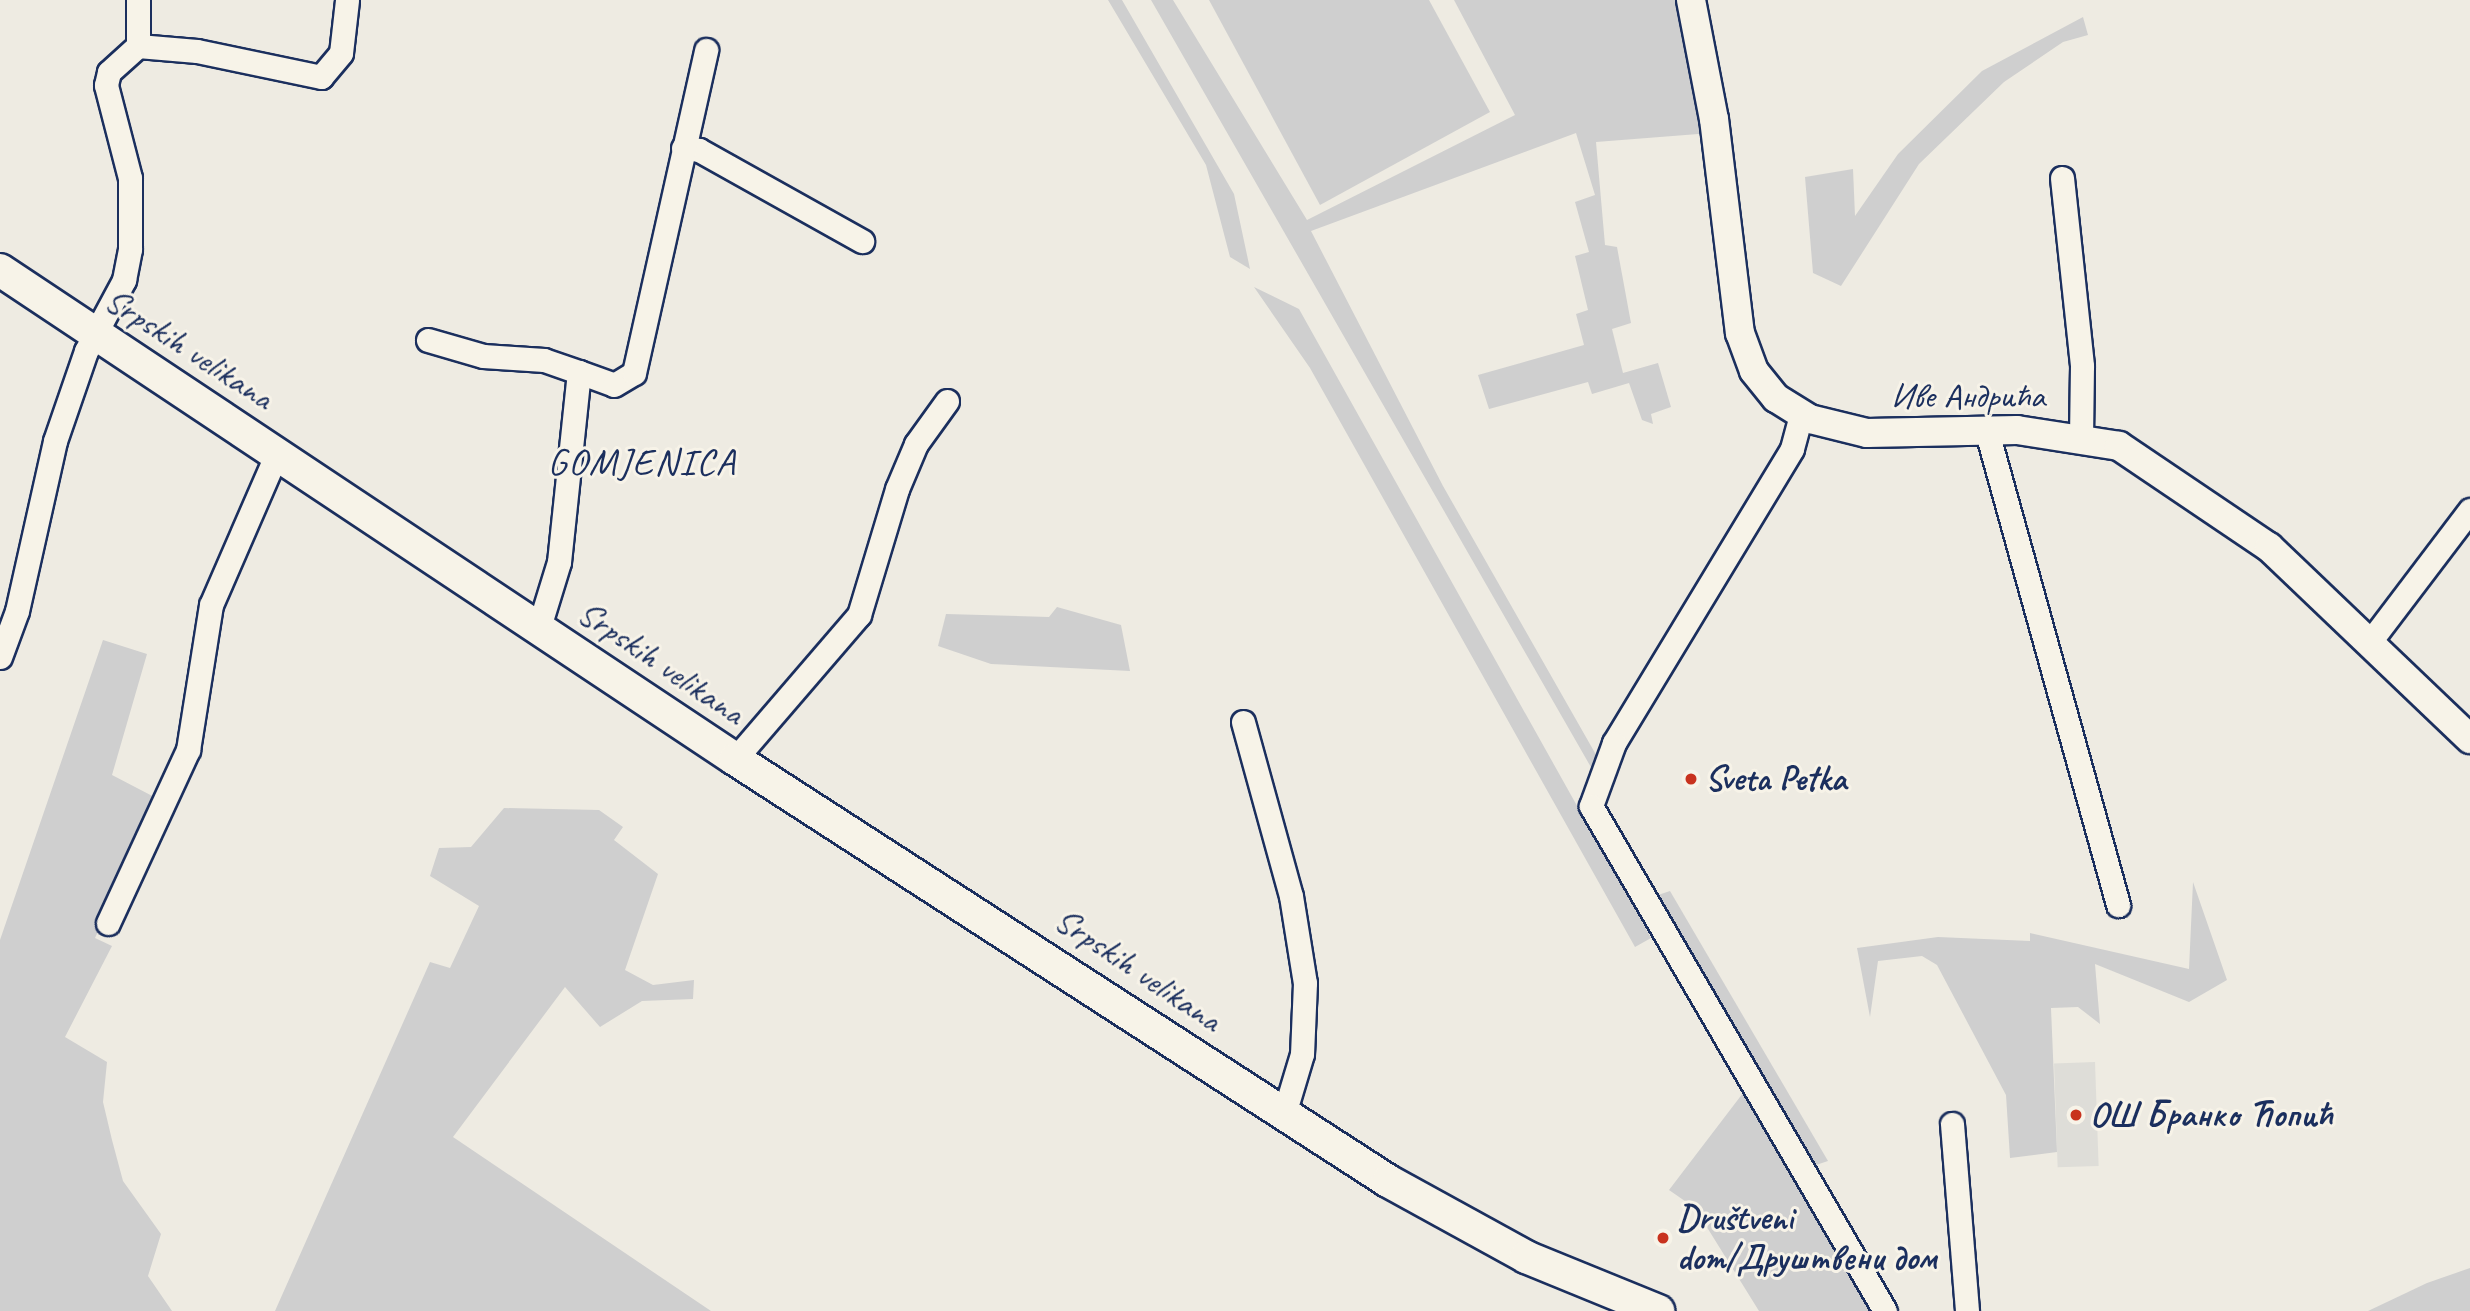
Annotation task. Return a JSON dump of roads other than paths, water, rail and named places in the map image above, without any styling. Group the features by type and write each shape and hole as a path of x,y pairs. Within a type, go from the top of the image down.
{"main road":[{"name":"Srpskih velikana","path":"0,271 735,758 1284,1114 1502,1244 1658,1311"}],"street":[{"path":"138,0 138,46"},
{"path":"0,657 55,441 96,333 124,281 134,217 106,85 116,61 138,46 197,51 321,77 341,53 347,0"},
{"name":"Иве Андрића","path":"1691,0 1714,119 1740,333 1764,386 1801,415 1867,433 1987,432 2081,436 2119,446 2197,495 2269,547 2470,739"},
{"path":"428,340 483,356 544,360 614,386 632,378 706,50"},
{"path":"683,148 699,150 862,241"},
{"path":"2062,178 2082,366 2081,436"},
{"path":"539,628 553,599 559,562 579,372"},
{"path":"735,758 859,615 897,489 916,443 947,401"},
{"path":"1801,415 1792,449 1615,743 1591,806 1885,1311"},
{"path":"1987,432 2118,905"},
{"path":"107,923 188,750 211,605 277,453"},
{"path":"2369,643 2470,510"},
{"path":"1243,722 1291,896 1306,983 1302,1054 1284,1114"},
{"path":"1952,1124 1967,1311"}],"place":[{"name":"Sveta Petka","path":"1691,779"},
{"name":"ОШ Бранко Ћопић","path":"2076,1115"},
{"name":"Društveni dom/Друштвени дом","path":"1663,1238"}],"district":[{"name":"GOMJENICA","path":"642,462"}]}
